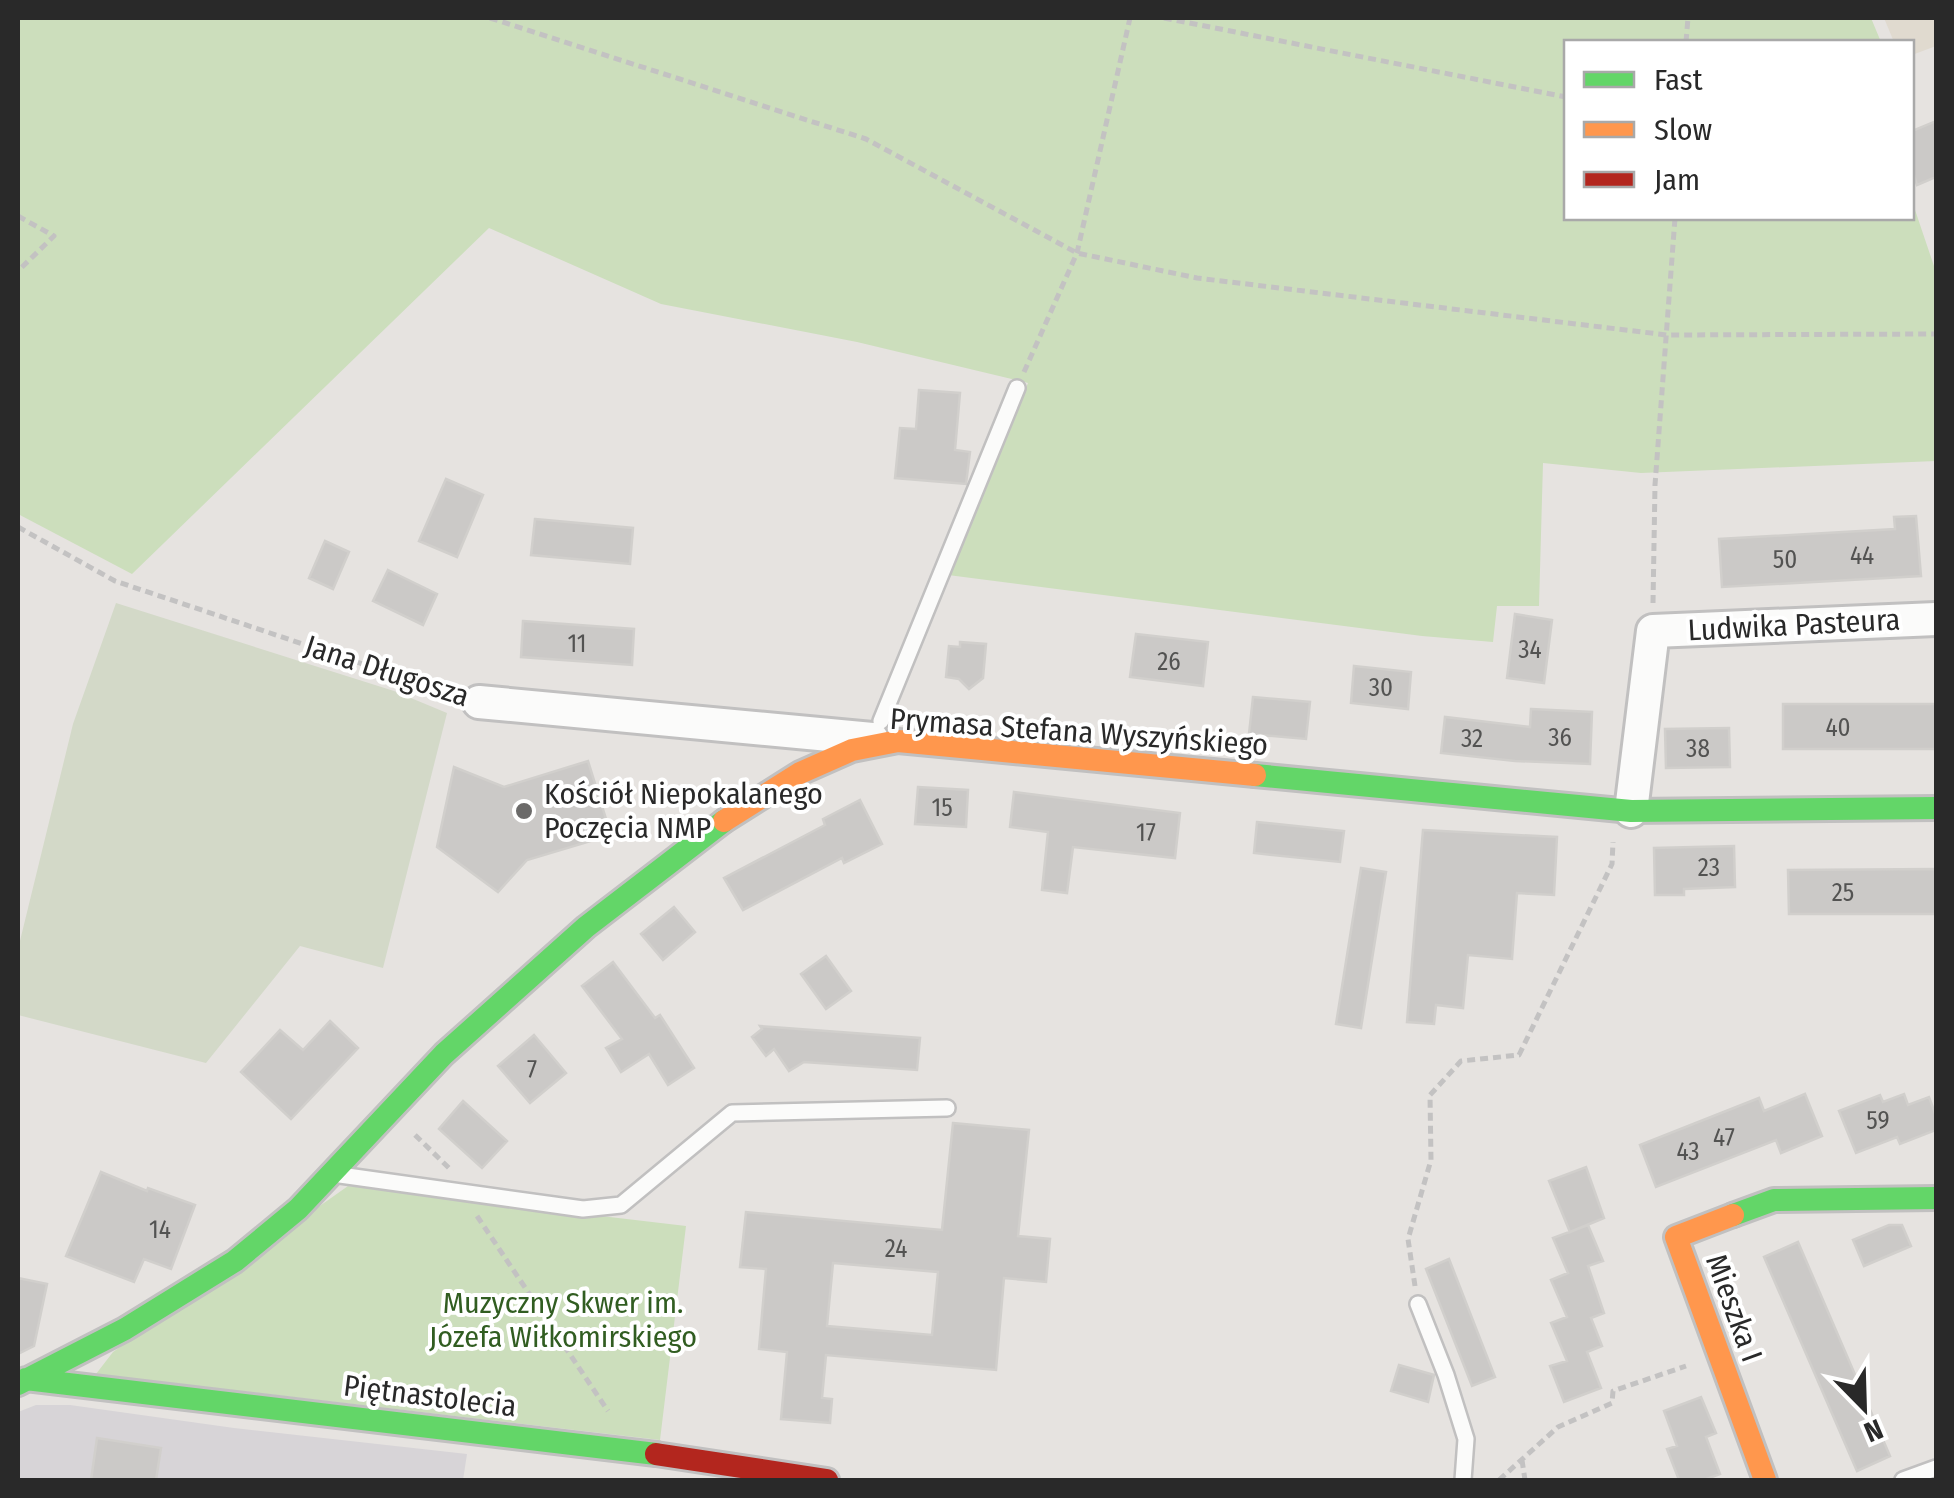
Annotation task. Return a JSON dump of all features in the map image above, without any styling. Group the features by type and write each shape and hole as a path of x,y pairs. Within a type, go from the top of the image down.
{"street":[{"name":"Ludwika Pasteura","path":"1623,810 1652,632 1936,618"},
{"name":"Jana Długosza","path":"478,702 889,731"},
{"name":"Prymasa Stefana Wyszyńskiego","path":"20,1380 126,1329 235,1261 298,1209 444,1054 586,926 708,831 800,773 889,731 1623,810 1936,808"},
{"name":"Mieszka I","path":"1765,1480 1676,1237 1774,1200 1936,1198"},
{"name":"Piętnastolecia","path":"20,1380 634,1450 827,1480"}],"lane":[{"path":"889,731 1017,388"},
{"path":"331,1173 583,1209 621,1206 732,1113 947,1108"},
{"path":"1418,1304 1466,1440 1463,1480"},
{"path":"1903,1480 1936,1468"}],"path":[{"path":"490,18 866,140 1077,253 1197,278 1667,335 1936,334"},
{"path":"1017,388 1077,253 1130,18"},
{"path":"1164,18 1564,97"},
{"path":"18,216 54,236 18,270"},
{"path":"1652,632 1655,485 1675,220"},
{"name":"Jana Długosza","path":"18,527 115,581 478,702"},
{"path":"1418,1304 1408,1238 1431,1160 1430,1095 1461,1060 1519,1054 1612,864 1623,810"},
{"path":"390,1110 464,1182 473,1210 634,1450"},
{"path":"1499,1480 1558,1427 1612,1403 1614,1392 1718,1355"},
{"path":"1522,1460 1524,1480"}],"shaded area":[{"path":"1884,18 1936,18 1936,46 1914,54 1914,40 1893,40"},
{"path":"36,1405 70,1405 467,1454 463,1480 18,1480 18,1412"}],"green space":[{"path":"18,18 1871,18 1880,40 1564,40 1564,220 1914,220 1914,207 1936,272 1936,461 1641,473 1543,463 1539,606 1497,606 1493,642 948,575 1028,383 857,342 661,304 489,228 132,574 18,514"},
{"path":"116,603 394,691 447,713 383,968 300,946 206,1063 18,1015 18,949 73,724"},
{"name":"Muzyczny Skwer im. Józefa Wiłkomirskiego","path":"348,1186 686,1226 660,1440 96,1374 113,1352"}],"building":[{"path":"1936,121 1936,177 1917,185 1914,175 1914,130"},
{"path":"919,390 960,393 955,450 970,452 966,484 895,478 900,428 916,429"},
{"path":"446,479 483,495 457,557 419,541"},
{"path":"1916,516 1921,576 1722,587 1719,539 1895,529 1894,517"},
{"path":"535,519 633,528 630,564 531,555"},
{"path":"325,541 349,552 333,589 309,578"},
{"path":"388,570 437,594 423,625 373,601"},
{"path":"1515,614 1552,620 1544,683 1507,678"},
{"path":"523,621 634,629 632,665 521,657"},
{"path":"1136,634 1208,642 1203,686 1130,677"},
{"path":"960,642 986,644 983,678 969,689 959,679 946,677 949,646 960,647"},
{"path":"1354,666 1411,672 1408,709 1351,703"},
{"path":"1253,697 1310,702 1306,739 1249,734"},
{"path":"1783,704 1936,704 1936,749 1783,749"},
{"path":"1531,709 1592,712 1590,764 1441,753 1445,717 1530,727"},
{"path":"1729,728 1730,767 1666,768 1665,729"},
{"name":"Kościół Niepokalanego Poczęcia NMP","path":"588,761 611,835 527,860 498,892 437,847 454,767 504,787"},
{"path":"918,787 968,790 966,827 915,824"},
{"path":"1014,792 1180,813 1175,858 1073,847 1067,893 1042,890 1048,832 1010,827"},
{"path":"860,800 882,844 844,863 842,858 743,910 724,878 825,825 823,819"},
{"path":"1257,822 1344,831 1340,862 1254,853"},
{"path":"1423,830 1557,837 1554,895 1517,893 1512,959 1468,955 1463,1008 1436,1005 1434,1024 1407,1022"},
{"path":"1734,846 1735,887 1684,889 1684,895 1655,895 1654,848"},
{"path":"1361,868 1386,872 1361,1028 1336,1024"},
{"path":"1936,869 1936,914 1789,914 1788,870"},
{"path":"674,907 695,932 663,960 641,934"},
{"path":"826,956 851,991 826,1009 801,974"},
{"path":"613,962 655,1018 660,1015 694,1068 668,1085 649,1054 621,1072 606,1048 622,1039 582,986"},
{"path":"330,1021 358,1048 291,1119 241,1072 280,1030 303,1050"},
{"path":"760,1026 920,1038 917,1070 804,1062 789,1071 774,1049 766,1056 752,1037 762,1029"},
{"path":"534,1035 566,1073 530,1103 498,1066"},
{"path":"1805,1094 1822,1136 1781,1153 1776,1140 1656,1187 1640,1145 1759,1098 1764,1111"},
{"path":"1904,1094 1908,1105 1929,1097 1936,1130 1900,1144 1897,1137 1856,1153 1839,1111 1880,1095 1883,1102"},
{"path":"463,1101 507,1141 482,1168 439,1129"},
{"path":"953,1123 1029,1130 1018,1236 1050,1239 1046,1282 1004,1278 996,1370 826,1355 822,1398 832,1399 830,1423 781,1419 787,1352 759,1349 766,1269 740,1267 746,1212 942,1230","holes":["833,1263 938,1272 932,1335 827,1326"]},
{"path":"1586,1167 1604,1218 1570,1232 1549,1181"},
{"path":"101,1172 195,1205 171,1269 144,1259 134,1282 66,1256"},
{"path":"1588,1225 1603,1261 1588,1266 1604,1313 1591,1318 1602,1346 1587,1352 1601,1388 1564,1402 1550,1366 1567,1361 1551,1323 1567,1317 1551,1280 1568,1273 1553,1238"},
{"path":"1889,1225 1902,1225 1911,1246 1864,1266 1853,1240"},
{"path":"1798,1242 1890,1456 1857,1471 1764,1257"},
{"path":"1449,1259 1495,1377 1472,1386 1426,1269"},
{"path":"18,1278 47,1284 34,1346 18,1354"},
{"path":"1399,1365 1434,1375 1428,1402 1391,1391"},
{"path":"1701,1397 1716,1433 1706,1437 1720,1474 1704,1480 1679,1480 1667,1449 1677,1446 1664,1411"},
{"path":"97,1438 161,1448 156,1480 91,1480"}],"traffic: fast":[{"path":"1255,775 1631,811 1936,808"},
{"path":"18,1384 125,1329 235,1261 298,1209 444,1054 586,927 724,821"},
{"path":"1733,1215 1774,1200 1936,1198"},
{"path":"26,1379 656,1454"}],"traffic: slow":[{"path":"724,821 800,773 852,750 898,741 1255,775"},
{"path":"1733,1215 1676,1237 1765,1480"}],"traffic: jam":[{"path":"656,1454 827,1480"}],"place":[{"name":"Kościół Niepokalanego Poczęcia NMP","path":"524,811"}]}
